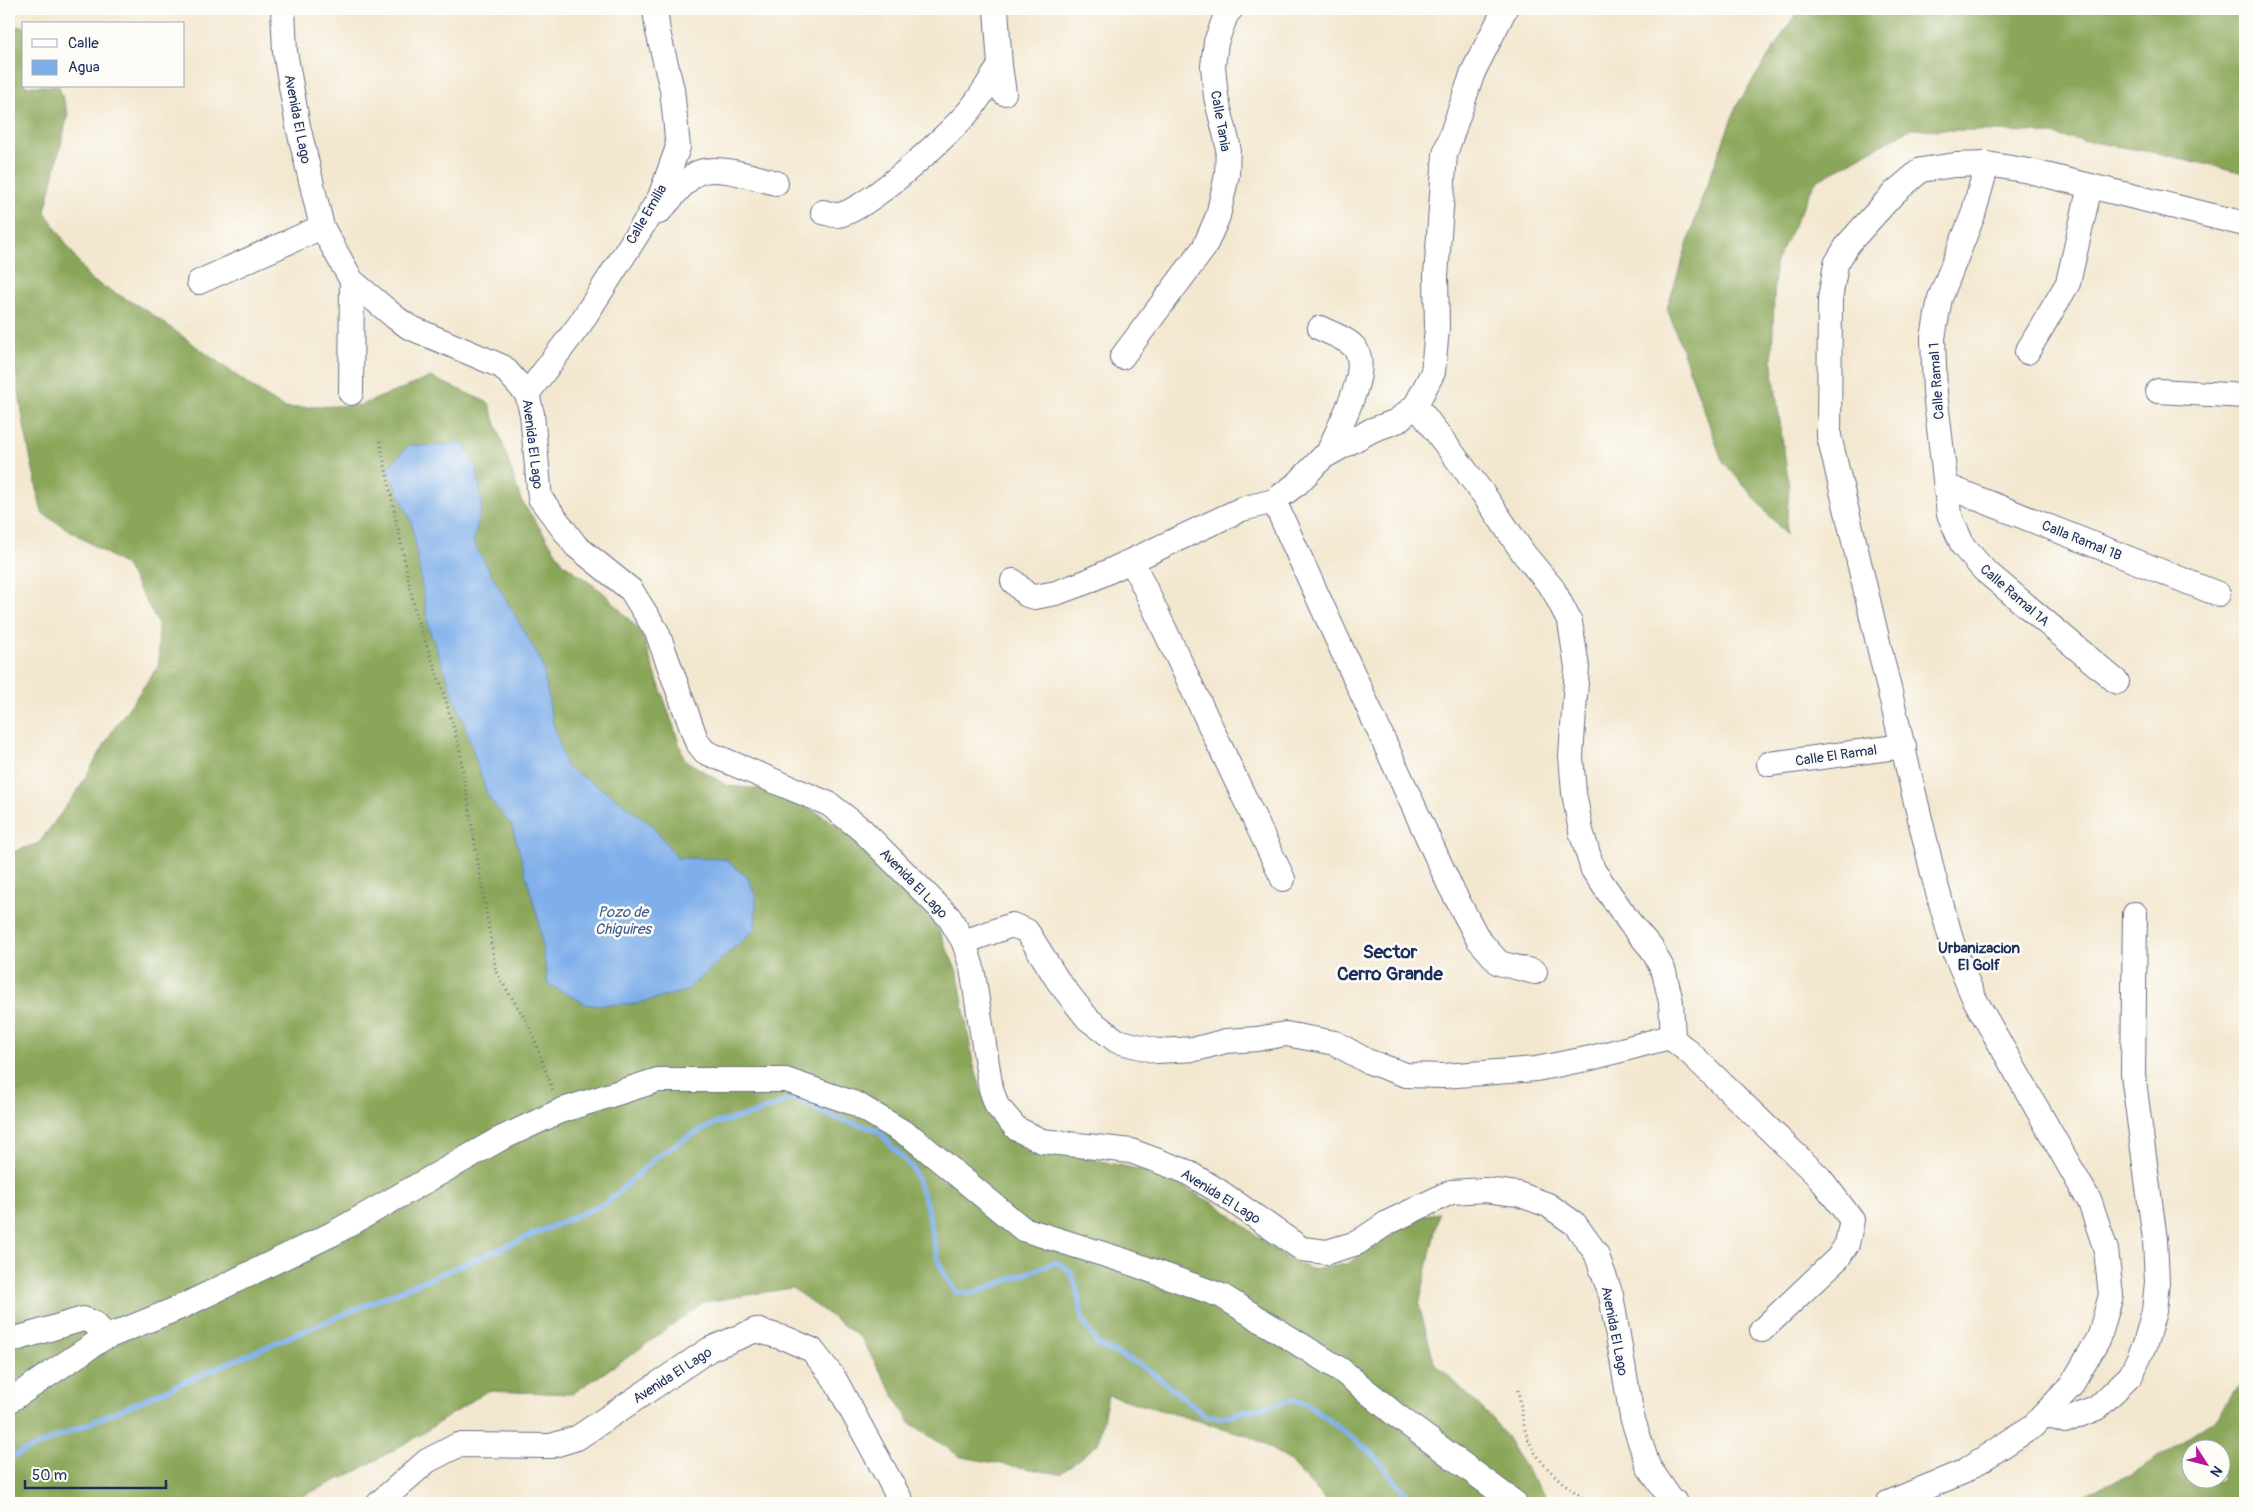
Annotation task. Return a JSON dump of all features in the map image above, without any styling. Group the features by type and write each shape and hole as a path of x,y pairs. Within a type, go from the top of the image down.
{"street":[{"name":"Avenida El Lago","path":"284,9 285,52 298,126 322,227 352,281 409,327 502,367 527,394 532,414 540,498 576,546 631,590 657,632 697,742 705,752 829,804 862,830 949,917 964,942 972,968 991,1089 997,1106 1017,1130 1042,1141 1131,1151 1185,1171 1217,1190 1302,1250 1327,1252 1356,1244 1387,1224 1451,1192 1485,1190 1518,1194 1548,1205 1576,1224 1596,1254 1611,1295 1632,1417 1648,1466 1672,1501 1676,1503"},
{"name":"Calle Emilia","path":"527,394 580,324 645,222 660,197 678,147 672,89 658,32 655,9"},
{"path":"996,9 1004,93"},
{"name":"Calle Tania","path":"1122,356 1204,248 1218,216 1227,175 1228,145 1216,98 1213,66 1216,42 1226,15 1231,9"},
{"path":"1013,580 1027,595 1035,597 1056,592 1086,582 1242,509 1274,501 1298,483 1328,454 1372,430 1397,421 1416,405 1433,372 1437,328 1436,276 1445,154 1473,72 1504,9"},
{"path":"823,212 837,216 851,211 916,163 973,106 1000,66"},
{"path":"1888,1503 1963,1472 2034,1426 2071,1386 2099,1338 2111,1296 2106,1250 2090,1202 1974,998 1955,953 1934,878 1829,436 1830,299 1836,264 1848,244 1894,193 1921,170 1955,165 1987,164 2029,171 2245,224"},
{"name":"Calle Ramal 1","path":"1946,486 1935,393 1933,338 1940,298 1973,215 1987,164"},
{"path":"645,222 657,214 695,174 708,170 723,170 776,183"},
{"path":"2027,352 2068,283 2090,186"},
{"path":"199,282 322,227"},
{"path":"351,393 352,281"},
{"path":"1320,328 1354,346 1360,364 1358,383 1333,437 1328,454"},
{"path":"2158,391 2245,396"},
{"path":"964,942 1012,925 1027,931 1058,981 1088,1019 1117,1041 1157,1051 1196,1049 1226,1041 1286,1034 1335,1043 1368,1061 1406,1075 1444,1076 1536,1069 1591,1058 1673,1036 1670,1002 1664,972 1652,949 1630,923 1593,870 1581,831 1574,793 1572,756 1577,668 1570,622 1554,589 1524,554 1484,495 1416,405"},
{"name":"Calla Ramal 1B","path":"1946,486 2218,594"},
{"name":"Calle Ramal 1A","path":"1946,486 1949,514 1963,546 1984,570 2117,682"},
{"path":"1274,501 1450,886 1478,939 1498,962 1535,972"},
{"path":"1132,561 1283,879"},
{"name":"Calle El Ramal","path":"1769,764 1904,746"},
{"path":"2045,1414 2065,1421 2098,1408 2131,1375 2145,1344 2154,1311 2157,1282 2155,1240 2134,1074 2135,914"},
{"path":"1670,1037 1689,1052 1820,1178 1852,1220 1847,1244 1838,1258 1762,1330"},
{"path":"9,1401 102,1339 181,1307 332,1234 498,1140 560,1111 658,1080 786,1080 856,1104 913,1138 1023,1229 1125,1261 1222,1296 1341,1370 1397,1416 1515,1503"},
{"path":"9,1341 83,1319 94,1322 102,1331 102,1339"},
{"name":"Avenida El Lago","path":"379,1503 427,1461 458,1445 551,1446 577,1438 710,1348 756,1330 787,1339 812,1350 834,1378 902,1503"}],"path":[{"path":"380,441 416,616 441,685 459,746 496,972 529,1025 560,1111"},
{"path":"1518,1390 1526,1434 1539,1459 1557,1478 1591,1503"}],"green space":[{"path":"1799,9 2245,9 2245,173 2157,153 2034,132 1910,129 1815,182 1775,264 1772,364 1789,487 1786,535 1722,460 1667,308 1702,198 1737,105"},
{"path":"9,25 22,27 22,88 60,88 68,114 45,212 90,279 146,310 258,391 285,408 361,405 431,377 489,403 521,500 564,564 604,593 641,632 685,760 728,786 762,789 807,806 860,840 896,887 935,922 958,974 973,1063 990,1118 1032,1155 1082,1157 1160,1174 1220,1207 1283,1256 1311,1269 1347,1264 1422,1215 1439,1213 1419,1305 1434,1362 1496,1422 1532,1478 1551,1503 1328,1503 1287,1459 1250,1436 1108,1395 1098,1444 1060,1474 961,1457 910,1423 861,1338 792,1288 704,1302 634,1353 572,1394 487,1391 420,1435 355,1472 287,1503 9,1503 9,853 39,843 78,790 113,730 159,665 158,623 126,566 42,513 25,431 9,328"},
{"path":"2245,826 2245,977 2243,956 2243,833"},
{"path":"2245,1378 2245,1503 2060,1503 2132,1474 2182,1441 2182,1490 2232,1490 2232,1440 2184,1440 2214,1420"}],"water":[{"name":"Pozo de Chiguires","path":"463,443 477,469 482,506 473,542 542,663 552,719 566,767 609,793 653,826 677,858 725,859 748,878 756,897 755,929 686,991 635,1004 588,1005 548,984 538,918 512,826 488,797 464,723 429,629 412,523 388,468 409,445 433,446"}],"waterway":[{"path":"9,1458 608,1202 655,1158 684,1139 716,1123 754,1114 794,1098 835,1118 877,1130 913,1169 926,1203 937,1257 944,1274 956,1292 970,1294 1057,1262 1070,1271 1076,1286 1083,1321 1099,1346 1149,1370 1206,1416 1223,1417 1294,1400 1309,1405 1374,1455 1413,1503"}],"district":[{"name":"Urbanizacion El Golf","path":"1979,956"},
{"name":"Sector Cerro Grande","path":"1390,962"}]}
